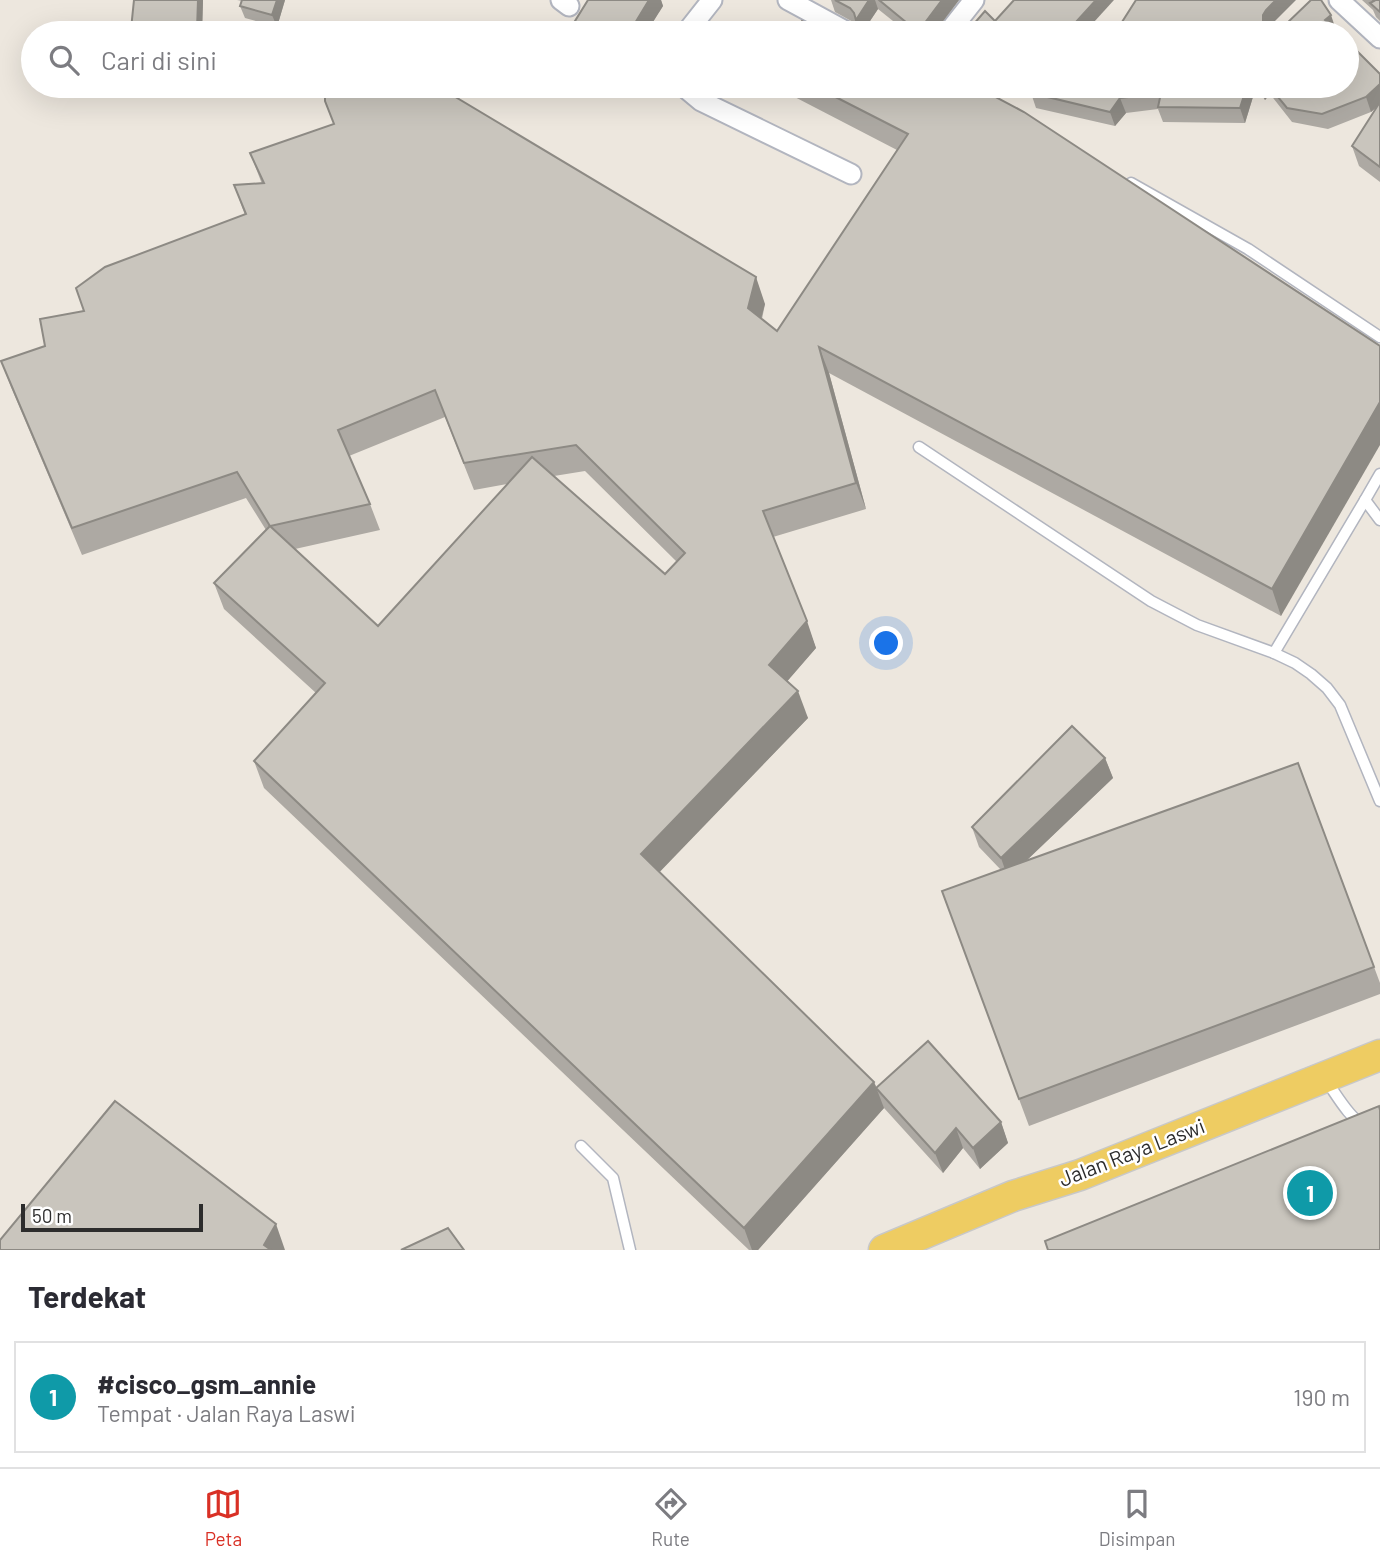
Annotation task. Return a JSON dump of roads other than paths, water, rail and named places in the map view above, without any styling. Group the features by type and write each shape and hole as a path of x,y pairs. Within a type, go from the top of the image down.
{"main road":[{"name":"Jalan Raya Laswi","path":"884,1250 926,1237 1013,1196 1080,1175 1380,1055"}],"street":[{"path":"695,21 712,0"},
{"path":"788,0 827,21"},
{"path":"957,21 974,0"},
{"path":"1339,0 1380,38"},
{"path":"697,98 851,174"}],"lane":[{"path":"1119,177 1248,249 1380,337"},
{"path":"919,447 1151,601 1197,625 1274,653 1311,674 1327,688 1340,705 1380,801"},
{"path":"1274,653 1380,474"},
{"path":"1365,500 1380,520"},
{"path":"1324,1077 1357,1121 1364,1124 1380,1119"},
{"path":"581,1146 613,1178 630,1250"}],"place":[{"name":"#cisco_gsm_annie","path":"1310,1193"}]}
